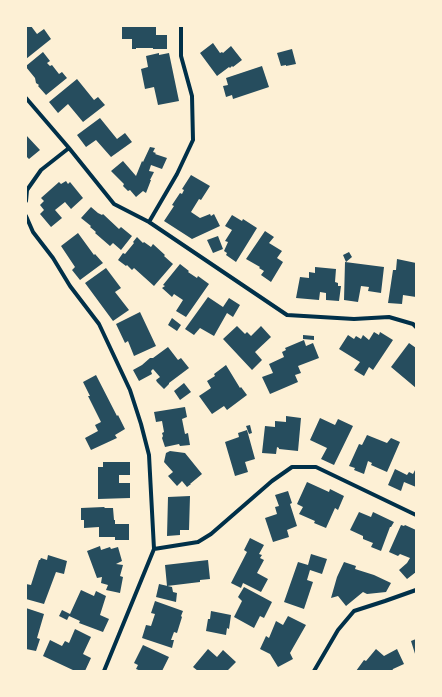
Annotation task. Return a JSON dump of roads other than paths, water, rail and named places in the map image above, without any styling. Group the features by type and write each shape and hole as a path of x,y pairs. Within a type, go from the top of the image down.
{"street":[{"path":"150,222 177,174 193,140 192,96 181,56 181,26"},
{"path":"26,98 114,204 150,222 286,315 354,319 389,317 413,324 416,327"},
{"path":"26,201 27,190 41,170 69,148"},
{"path":"26,216 33,232 53,258 70,286 98,324 130,390 149,455 154,549 104,671"},
{"path":"154,549 198,542 211,534 272,481 292,467 316,467 416,514"},
{"path":"314,671 338,630 354,611 385,602 416,590"}]}
